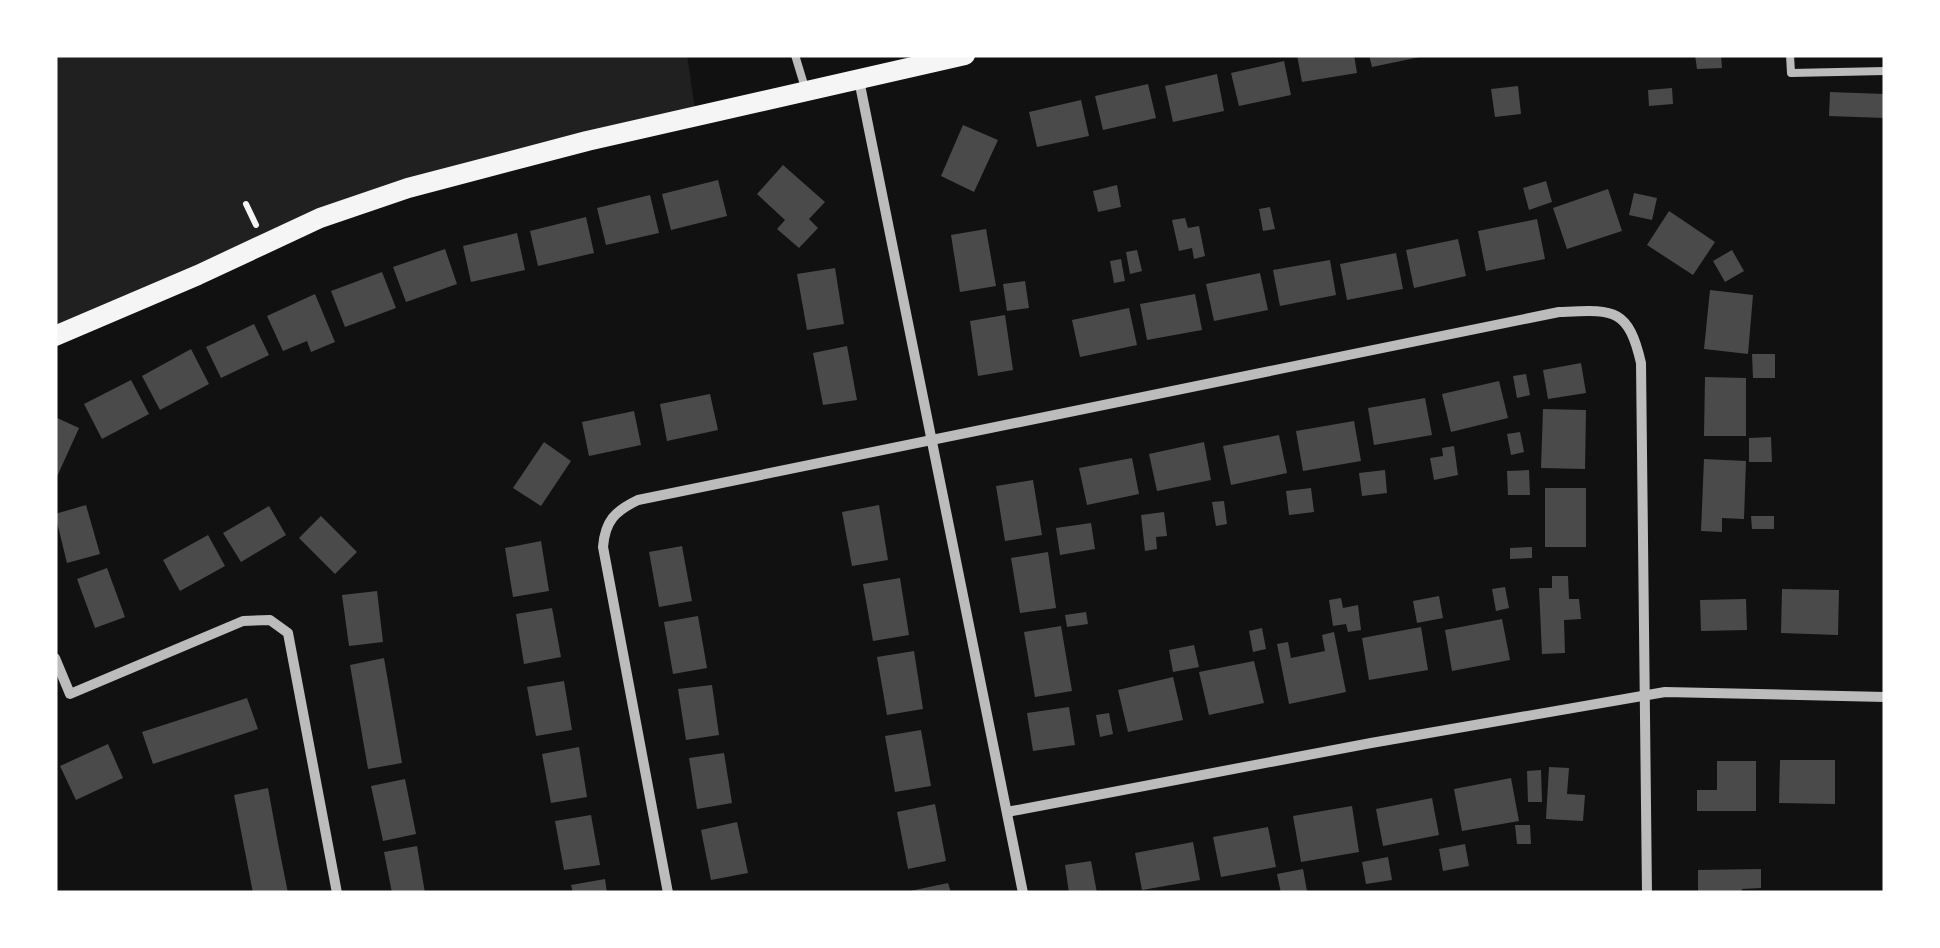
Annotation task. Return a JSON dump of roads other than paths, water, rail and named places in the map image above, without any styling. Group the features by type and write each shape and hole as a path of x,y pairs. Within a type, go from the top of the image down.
{"main road":[{"path":"55,336 198,276 320,218 408,188 930,59 965,55"}],"street":[{"path":"858,79 1024,893"},
{"path":"668,893 603,547 605,528 618,510 638,500 1559,312 1612,313 1628,324 1641,363 1647,893"},
{"path":"55,701 243,621 270,620 288,632 337,893"},
{"path":"55,658 70,694"},
{"path":"1008,812 1664,692 1885,697"}],"lane":[{"path":"795,55 806,91"},
{"path":"1790,55 1791,73 1885,71"}]}
